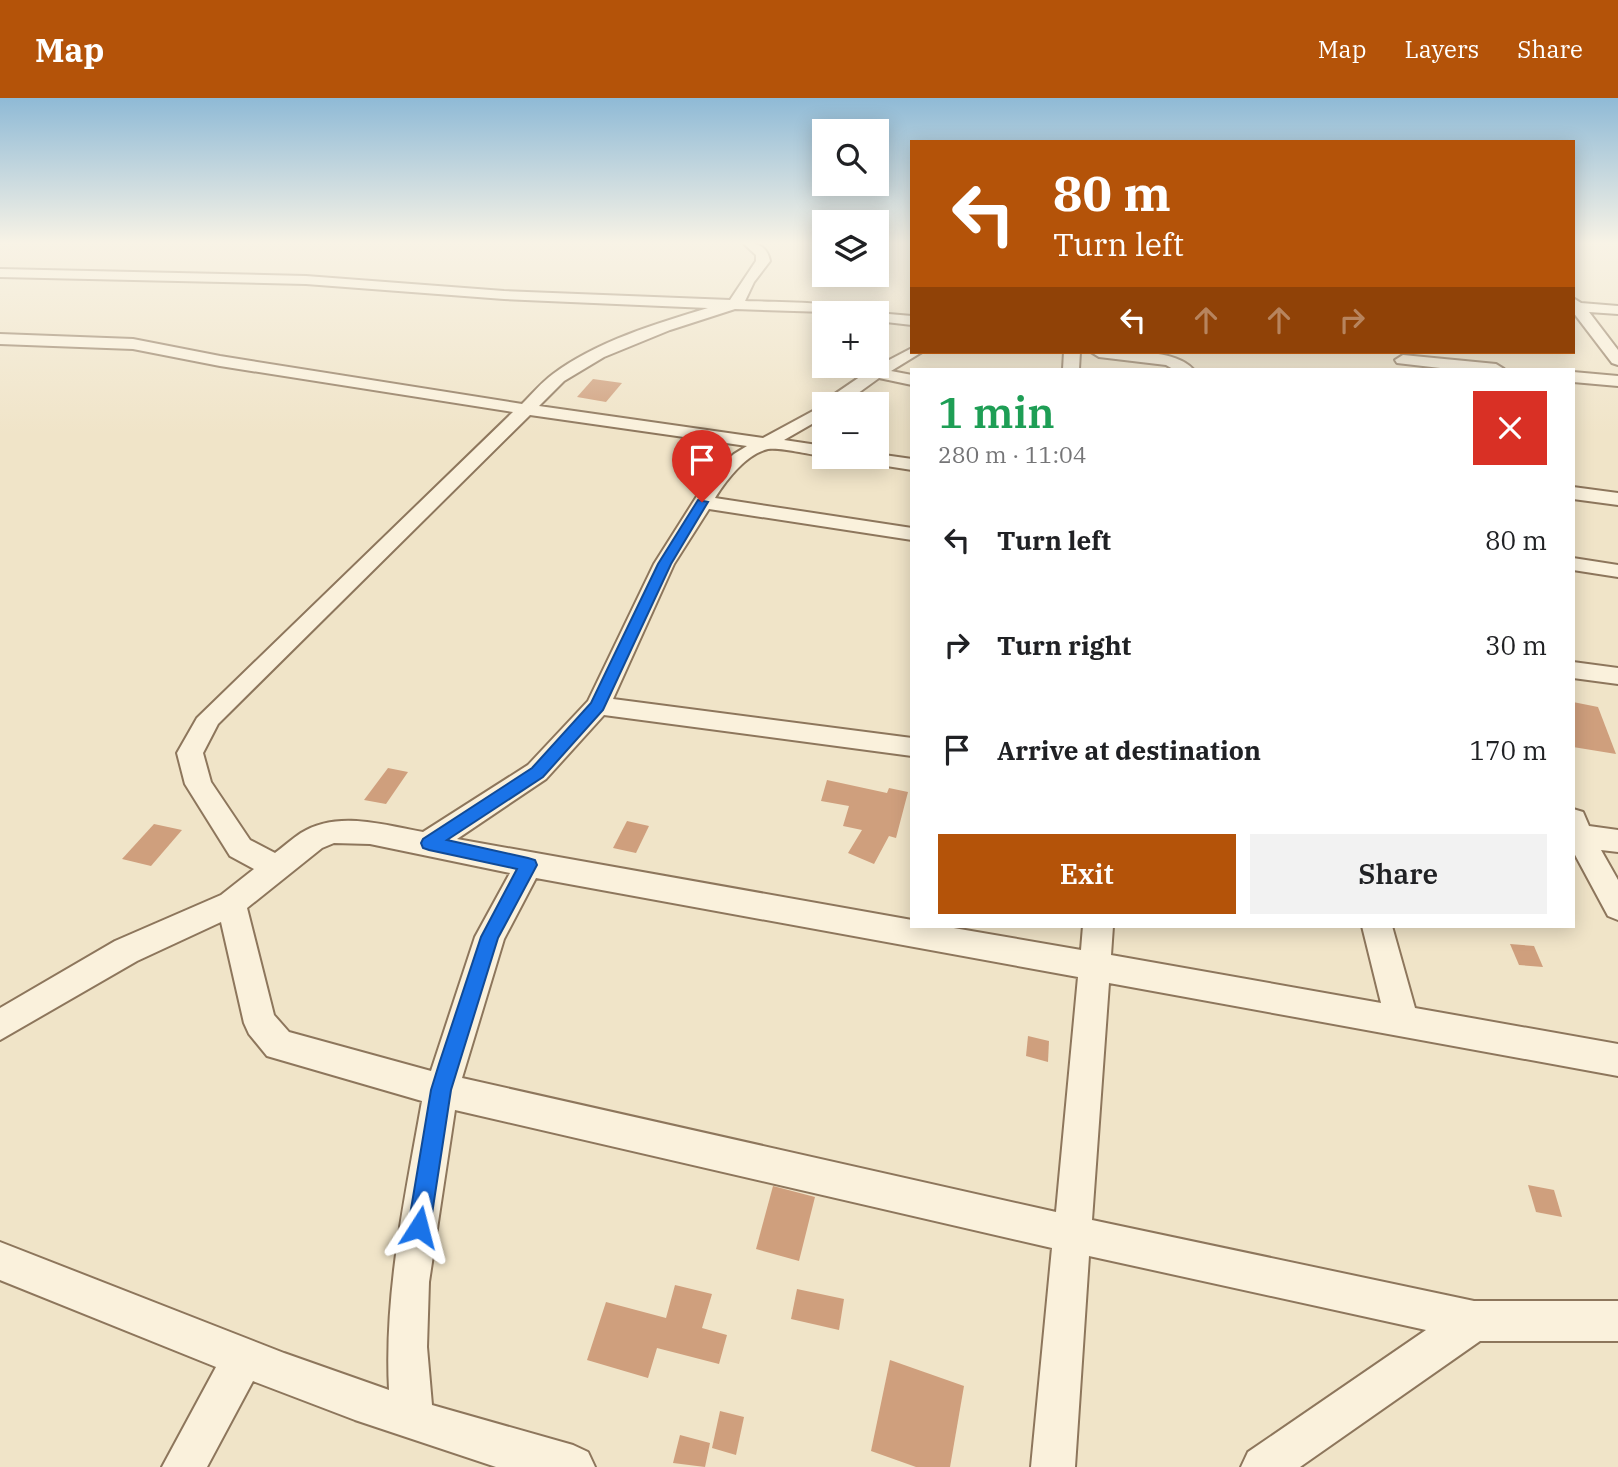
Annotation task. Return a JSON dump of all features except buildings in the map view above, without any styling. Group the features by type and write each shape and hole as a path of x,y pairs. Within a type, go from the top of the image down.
{"street":[{"path":"275,867 240,848 198,785 190,753 209,718 558,378 586,358 724,307"},
{"path":"791,307 812,308"},
{"path":"1577,307 1618,360"},
{"path":"1596,307 1618,310"},
{"path":"889,318 910,321"},
{"path":"0,339 133,344 220,361 618,424 767,441 812,449"},
{"path":"889,366 910,354"},
{"path":"1115,354 1170,361 1183,368"},
{"path":"1403,360 1486,368"},
{"path":"889,376 910,380"},
{"path":"1575,377 1618,381"},
{"path":"849,392 869,378"},
{"path":"429,843 537,772 597,706 664,564 718,478 740,458 812,419"},
{"path":"889,461 910,465"},
{"path":"1575,493 1618,499"},
{"path":"702,502 910,534"},
{"path":"1575,564 1618,571"},
{"path":"1575,670 1618,677"},
{"path":"597,706 910,747"},
{"path":"1575,831 1618,841"},
{"path":"1575,831 1618,907"},
{"path":"0,1025 126,951 231,904 312,840 333,832 370,833 429,843 528,865 1618,1060"},
{"path":"412,1419 407,1347 410,1282 441,1090 490,937 528,865"},
{"path":"231,904 260,1023 279,1045 441,1090 1072,1234 1474,1321 1618,1321"},
{"path":"1054,1467 1098,928"},
{"path":"1378,928 1402,1021"},
{"path":"0,1261 244,1357 524,1461 573,1467"},
{"path":"1263,1467 1474,1321"},
{"path":"184,1467 244,1357"}],"route":[{"path":"419,1227 441,1090 490,937 528,865 429,843 537,772 597,706 664,564 702,502"}]}
